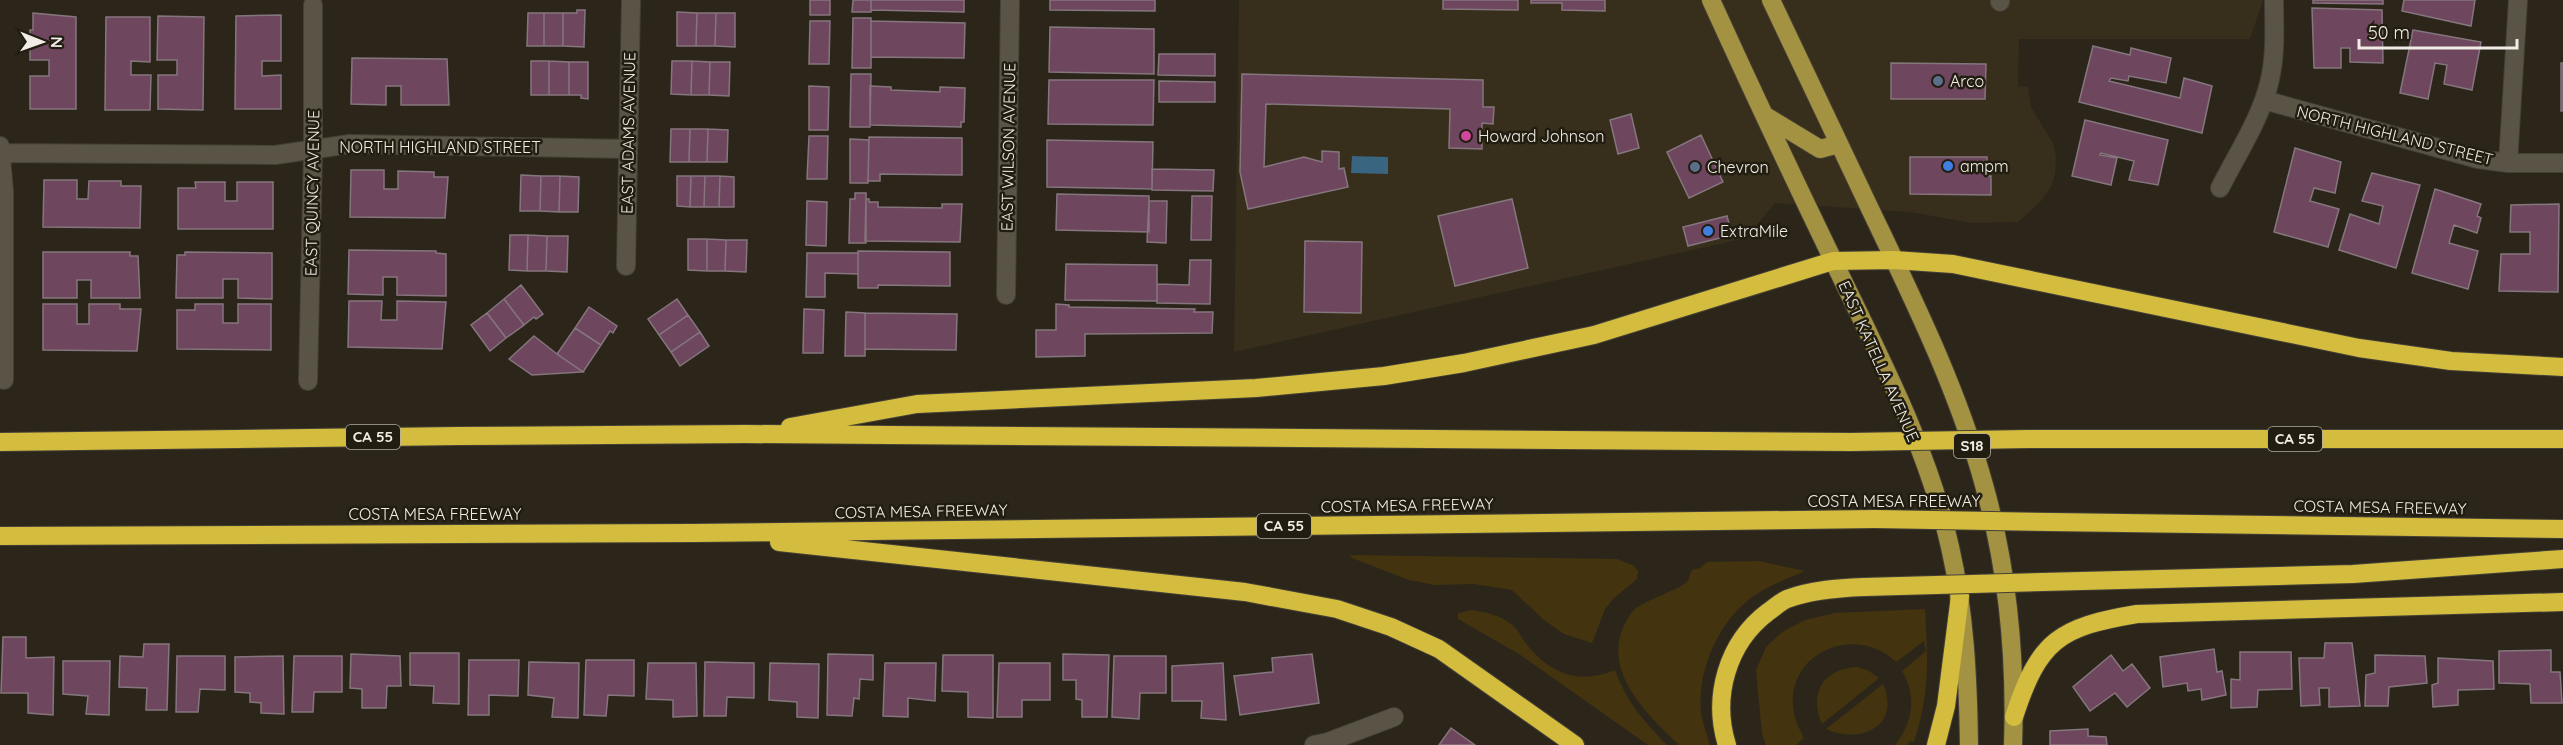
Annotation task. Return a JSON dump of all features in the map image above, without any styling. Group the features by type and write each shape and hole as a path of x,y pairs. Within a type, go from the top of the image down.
{"highway":[{"path":"747,435 917,404 1256,388 1396,374 1464,363 1594,335 1833,261 1894,260 1953,264 2359,348 2451,361 2563,367"},
{"name":"CA 55","path":"0,442 469,435 1851,442 2028,438 2563,439"},
{"name":"COSTA MESA FREEWAY","path":"0,536 693,533 1875,519 2563,529"},
{"path":"693,533 1163,582 1245,592 1337,609 1391,627 1439,649 1575,745"},
{"path":"1727,745 1721,720 1721,697 1725,674 1747,632 1784,600 1816,591 1864,587 2353,574 2563,560"},
{"path":"1936,745 1946,706 1960,596"},
{"path":"2014,717 2032,670 2044,651 2061,637 2083,625 2111,618 2137,614 2563,602"}],"main road":[{"name":"EAST KATELLA AVENUE","path":"1711,0 1885,367 1924,464 1950,545 1960,596 1968,698 1969,745"},
{"path":"1771,0 1894,260"},
{"path":"1764,115 1820,149 1839,144"},
{"name":"S18","path":"1894,260 1951,388 1984,485 2000,555 2008,609 2014,717 2013,745"}],"street":[{"name":"EAST ADAMS AVENUE","path":"626,266 631,0"},
{"name":"EAST WILSON AVENUE","path":"1006,295 1010,0"},
{"path":"2220,189 2264,100 2275,55 2274,0"},
{"path":"2508,163 2518,0"},
{"name":"EAST QUINCY AVENUE","path":"308,381 313,150 313,5"},
{"name":"NORTH HIGHLAND STREET","path":"2264,100 2478,159 2508,163 2563,163"},
{"name":"NORTH HIGHLAND STREET","path":"0,153 275,155 350,144 628,149"},
{"path":"0,146 4,192 4,380"},
{"path":"1314,745 1394,717"}],"shaded area":[{"path":"1239,0 2263,0 2250,39 2019,39 2018,86 2028,87 2031,107 2053,143 2056,157 2051,187 2041,201 2018,222 1972,223 1910,212 1775,203 1746,238 1234,352"},
{"path":"1350,555 1617,559 1634,566 1638,571 1637,579 1613,599 1605,609 1592,643 1564,634 1544,620 1512,590 1474,584 1435,585 1409,580 1352,558"},
{"path":"1759,561 1805,571 1753,596 1726,624 1711,652 1702,682 1701,713 1710,745 1679,745 1644,709 1626,681 1620,666 1618,650 1623,627 1634,610 1684,585 1692,570 1700,568 1707,562"},
{"path":"1925,609 1927,676 1923,707 1914,742 1910,741 1907,745 1895,745 1906,728 1911,709 1910,690 1902,671 1926,651 1924,641 1896,662 1880,651 1863,645 1845,645 1828,649 1813,658 1802,671 1794,687 1793,707 1804,738 1796,745 1766,745 1762,734 1756,670 1766,647 1782,632 1805,620 1835,613"},
{"path":"1472,610 1497,616 1511,624 1537,656 1557,670 1579,676 1590,676 1615,670 1636,710 1667,745 1648,745 1519,654 1458,619 1458,613"},
{"path":"1858,667 1879,678 1822,724 1817,702 1822,684 1836,672"},
{"path":"1883,684 1887,698 1887,711 1875,728 1865,733 1853,734 1826,729"}],"water":[{"path":"1352,156 1388,157 1388,174 1351,173"}],"building":[{"path":"810,0 830,0 830,15 810,15"},
{"path":"853,0 871,0 871,12 852,12"},
{"path":"871,0 964,0 964,12 871,10"},
{"path":"1050,0 1155,0 1155,11 1050,10"},
{"path":"1443,0 1518,0 1518,10 1443,9"},
{"path":"1531,0 1605,0 1605,11 1562,10 1562,3 1531,3"},
{"path":"2313,0 2383,0 2383,4 2313,3"},
{"path":"2404,0 2475,0 2471,26 2402,11"},
{"path":"2312,8 2382,10 2383,63 2350,62 2350,48 2341,48 2341,68 2314,68"},
{"path":"577,10 585,10 584,47 563,46 563,13 577,13"},
{"path":"677,12 697,13 696,46 677,46"},
{"path":"33,13 76,17 76,109 30,109 30,76 49,76 49,60 30,60 30,30 33,30"},
{"path":"528,13 544,13 544,46 527,46"},
{"path":"544,13 563,13 563,46 544,46"},
{"path":"697,13 716,13 715,46 696,46"},
{"path":"716,13 735,13 735,47 715,46"},
{"path":"281,15 281,61 262,61 262,76 281,75 281,109 235,109 236,16"},
{"path":"158,16 204,17 203,110 158,109 158,75 177,75 177,60 157,60"},
{"path":"106,17 150,17 150,62 131,61 131,75 151,75 150,110 105,110"},
{"path":"853,18 871,18 871,68 852,68"},
{"path":"810,21 830,21 829,64 809,64"},
{"path":"871,21 965,23 964,58 871,57"},
{"path":"1050,27 1154,29 1154,74 1049,72"},
{"path":"2413,30 2481,42 2472,90 2444,84 2447,65 2435,63 2428,99 2400,93"},
{"path":"2093,46 2130,55 2131,48 2171,58 2166,83 2129,76 2128,81 2111,78 2109,81 2180,98 2184,78 2212,86 2202,133 2079,102"},
{"path":"1159,54 1215,54 1215,76 1158,75"},
{"path":"352,58 447,59 449,105 401,105 401,86 386,86 386,105 351,104"},
{"path":"531,61 549,61 549,95 531,95"},
{"path":"549,61 569,62 569,95 549,95"},
{"path":"672,61 692,61 691,95 671,94"},
{"path":"692,61 710,62 709,95 691,95"},
{"path":"569,62 588,62 588,99 581,98 581,95 569,95"},
{"path":"710,62 730,62 729,96 709,95"},
{"name":"Arco","path":"1891,63 1986,64 1985,99 1891,99"},
{"path":"2561,63 2563,63 2563,111 2561,111"},
{"path":"851,74 871,74 870,127 850,127"},
{"name":"Howard Johnson","path":"1242,74 1483,80 1483,107 1494,107 1493,124 1482,123 1482,149 1449,148 1450,109 1266,104 1264,167 1304,157 1322,162 1322,151 1339,152 1339,169 1344,168 1348,187 1248,209 1240,172"},
{"path":"1049,80 1154,80 1153,125 1048,124"},
{"path":"1159,81 1215,82 1215,102 1159,102"},
{"path":"809,86 829,87 828,130 809,130"},
{"path":"870,86 891,87 891,90 940,92 940,87 965,88 964,122 961,122 961,127 870,125"},
{"path":"1631,114 1639,148 1618,154 1610,120"},
{"path":"2085,120 2168,140 2158,185 2129,180 2134,161 2101,153 2100,155 2117,158 2111,185 2072,176"},
{"path":"671,129 690,129 689,162 670,162"},
{"path":"690,129 708,129 707,162 689,162"},
{"path":"708,129 728,130 727,162 707,162"},
{"name":"Chevron","path":"1701,135 1723,182 1689,198 1667,152"},
{"path":"809,136 828,136 827,179 807,179"},
{"path":"869,137 962,138 962,175 880,174 880,181 868,181"},
{"path":"850,139 869,140 868,183 850,183"},
{"path":"1047,140 1153,142 1152,189 1047,187"},
{"path":"2295,148 2341,162 2335,193 2314,188 2310,201 2339,209 2328,247 2274,232"},
{"name":"ampm","path":"1910,157 1987,157 1987,176 1991,176 1991,195 1910,194"},
{"path":"1152,169 1214,170 1213,191 1152,190"},
{"path":"351,170 384,170 384,189 398,189 398,171 434,172 434,177 448,177 445,218 350,217"},
{"path":"2372,173 2420,185 2396,268 2339,250 2350,214 2379,224 2383,206 2362,201"},
{"path":"521,175 541,176 540,211 520,211"},
{"path":"541,176 560,176 559,212 540,211"},
{"path":"560,176 579,177 578,212 559,212"},
{"path":"677,176 691,176 690,207 677,206"},
{"path":"691,176 705,176 704,207 690,207"},
{"path":"705,176 720,176 719,207 704,207"},
{"path":"720,176 734,177 734,207 719,207"},
{"path":"44,180 77,180 77,199 88,199 89,181 121,181 121,186 141,186 140,228 43,227"},
{"path":"195,182 225,182 225,201 237,201 237,182 273,182 273,229 178,229 178,188 196,188"},
{"path":"2435,189 2481,204 2477,216 2481,218 2477,233 2454,225 2449,243 2478,251 2468,289 2412,273"},
{"path":"855,193 866,193 866,243 849,243 850,199 855,199"},
{"path":"1057,194 1149,196 1149,232 1056,230"},
{"path":"1192,196 1212,196 1211,240 1191,240"},
{"path":"866,199 869,199 869,202 878,202 878,207 942,208 942,204 962,204 960,242 865,241"},
{"path":"1512,199 1528,268 1455,286 1438,216"},
{"path":"807,201 827,202 826,246 806,245"},
{"path":"1149,201 1167,201 1166,243 1147,242"},
{"path":"2559,204 2558,292 2499,291 2501,254 2530,254 2530,232 2510,232 2511,205"},
{"name":"ExtraMile","path":"1727,216 1732,235 1688,246 1683,227"},
{"path":"510,235 528,235 527,271 509,270"},
{"path":"528,235 547,236 546,271 527,271"},
{"path":"547,236 568,236 567,272 546,271"},
{"path":"688,239 707,239 707,271 688,270"},
{"path":"707,239 726,240 725,271 707,271"},
{"path":"726,240 747,240 746,272 725,271"},
{"path":"1305,241 1362,242 1361,313 1304,312"},
{"path":"349,250 436,251 436,253 446,254 446,296 397,295 397,277 383,277 383,295 348,294"},
{"path":"858,251 950,252 950,286 878,285 878,288 858,288"},
{"path":"43,252 130,252 130,256 138,256 140,298 91,298 91,280 77,280 77,298 43,298"},
{"path":"185,252 272,253 272,299 238,298 238,279 223,279 223,298 176,298 177,255 185,255"},
{"path":"807,253 858,253 858,274 825,273 825,297 806,297"},
{"path":"1190,260 1211,260 1210,304 1157,303 1157,284 1189,285"},
{"path":"1066,264 1157,265 1157,301 1065,300"},
{"path":"521,285 543,314 536,319 534,317 524,325 504,299"},
{"path":"504,299 524,325 506,338 487,313"},
{"path":"677,299 688,315 659,335 648,319"},
{"path":"349,301 382,301 381,320 397,320 397,301 446,302 442,349 348,347"},
{"path":"43,304 77,304 77,324 89,324 89,304 120,304 120,309 141,309 137,351 43,350"},
{"path":"195,304 223,304 223,323 238,323 238,304 271,304 271,350 177,349 177,310 195,310"},
{"path":"1056,304 1069,305 1069,307 1195,309 1194,312 1213,312 1212,333 1085,334 1085,356 1036,357 1036,330 1056,330"},
{"path":"589,307 617,326 613,333 610,331 601,345 575,328"},
{"path":"804,309 824,310 823,353 803,353"},
{"path":"846,312 865,313 865,356 845,356"},
{"path":"487,313 506,338 490,351 471,325"},
{"path":"865,313 957,314 956,350 865,349"},
{"path":"688,315 700,332 671,352 659,335"},
{"path":"575,328 601,345 583,372 557,354"},
{"path":"700,332 709,346 680,366 671,352"},
{"path":"534,336 583,372 532,375 509,359"},
{"path":"3,637 26,637 26,658 54,657 53,715 28,713 28,693 1,693"},
{"path":"2325,643 2352,643 2360,706 2329,707 2329,688 2319,688 2320,705 2301,706 2299,658 2324,658"},
{"path":"144,644 169,644 167,710 146,710 147,688 119,687 120,656 143,657"},
{"path":"2214,649 2217,672 2222,671 2226,695 2202,700 2201,689 2188,691 2187,683 2163,687 2160,657"},
{"path":"2551,650 2551,672 2560,672 2562,703 2531,703 2530,684 2499,683 2499,651"},
{"path":"2240,652 2291,652 2292,689 2258,690 2257,707 2231,708 2231,679 2240,680"},
{"path":"410,653 459,653 459,704 433,703 434,686 410,685"},
{"path":"351,654 400,656 401,686 387,686 386,708 362,708 362,689 350,688"},
{"path":"828,654 873,655 873,680 860,679 859,699 854,698 852,716 827,715"},
{"path":"1063,654 1109,655 1107,717 1082,717 1082,700 1076,699 1076,680 1063,680"},
{"path":"1312,654 1319,703 1240,715 1234,676 1273,672 1272,658"},
{"path":"943,655 993,655 993,718 968,717 968,692 942,691"},
{"path":"2111,655 2123,671 2132,664 2150,688 2127,707 2115,693 2090,711 2073,687"},
{"path":"2375,655 2425,656 2427,683 2389,687 2388,706 2365,706 2366,675 2375,673"},
{"path":"177,656 225,656 225,690 200,689 198,712 176,712"},
{"path":"283,656 284,714 261,713 261,703 250,702 250,693 235,692 235,657"},
{"path":"294,656 342,656 342,692 314,692 313,712 292,712"},
{"path":"1114,656 1166,656 1166,693 1140,693 1139,719 1112,717"},
{"path":"2438,658 2493,661 2494,689 2458,690 2458,705 2433,707 2432,685 2438,683"},
{"path":"469,660 519,660 518,696 489,695 489,715 468,715"},
{"path":"586,660 634,660 634,696 608,695 606,716 584,715"},
{"path":"63,661 110,661 109,715 86,714 88,696 63,694"},
{"path":"529,662 579,663 578,718 552,717 554,698 528,695"},
{"path":"705,662 754,663 754,698 727,697 726,716 704,716"},
{"path":"648,663 696,663 697,716 673,717 673,700 646,699"},
{"path":"770,663 819,664 818,718 797,717 797,702 769,700"},
{"path":"885,663 936,663 935,701 908,698 908,717 883,716"},
{"path":"999,663 1050,663 1050,700 1022,700 1022,717 997,717"},
{"path":"1223,663 1226,720 1201,718 1202,701 1172,701 1172,666"},
{"path":"1451,728 1475,745 1439,745"},
{"path":"2088,729 2088,736 2106,737 2107,745 2050,745 2050,731"}],"place":[{"name":"Arco","path":"1938,81"},
{"name":"Howard Johnson","path":"1466,136"},
{"name":"ampm","path":"1948,166"},
{"name":"Chevron","path":"1695,167"},
{"name":"ExtraMile","path":"1708,231"}]}
